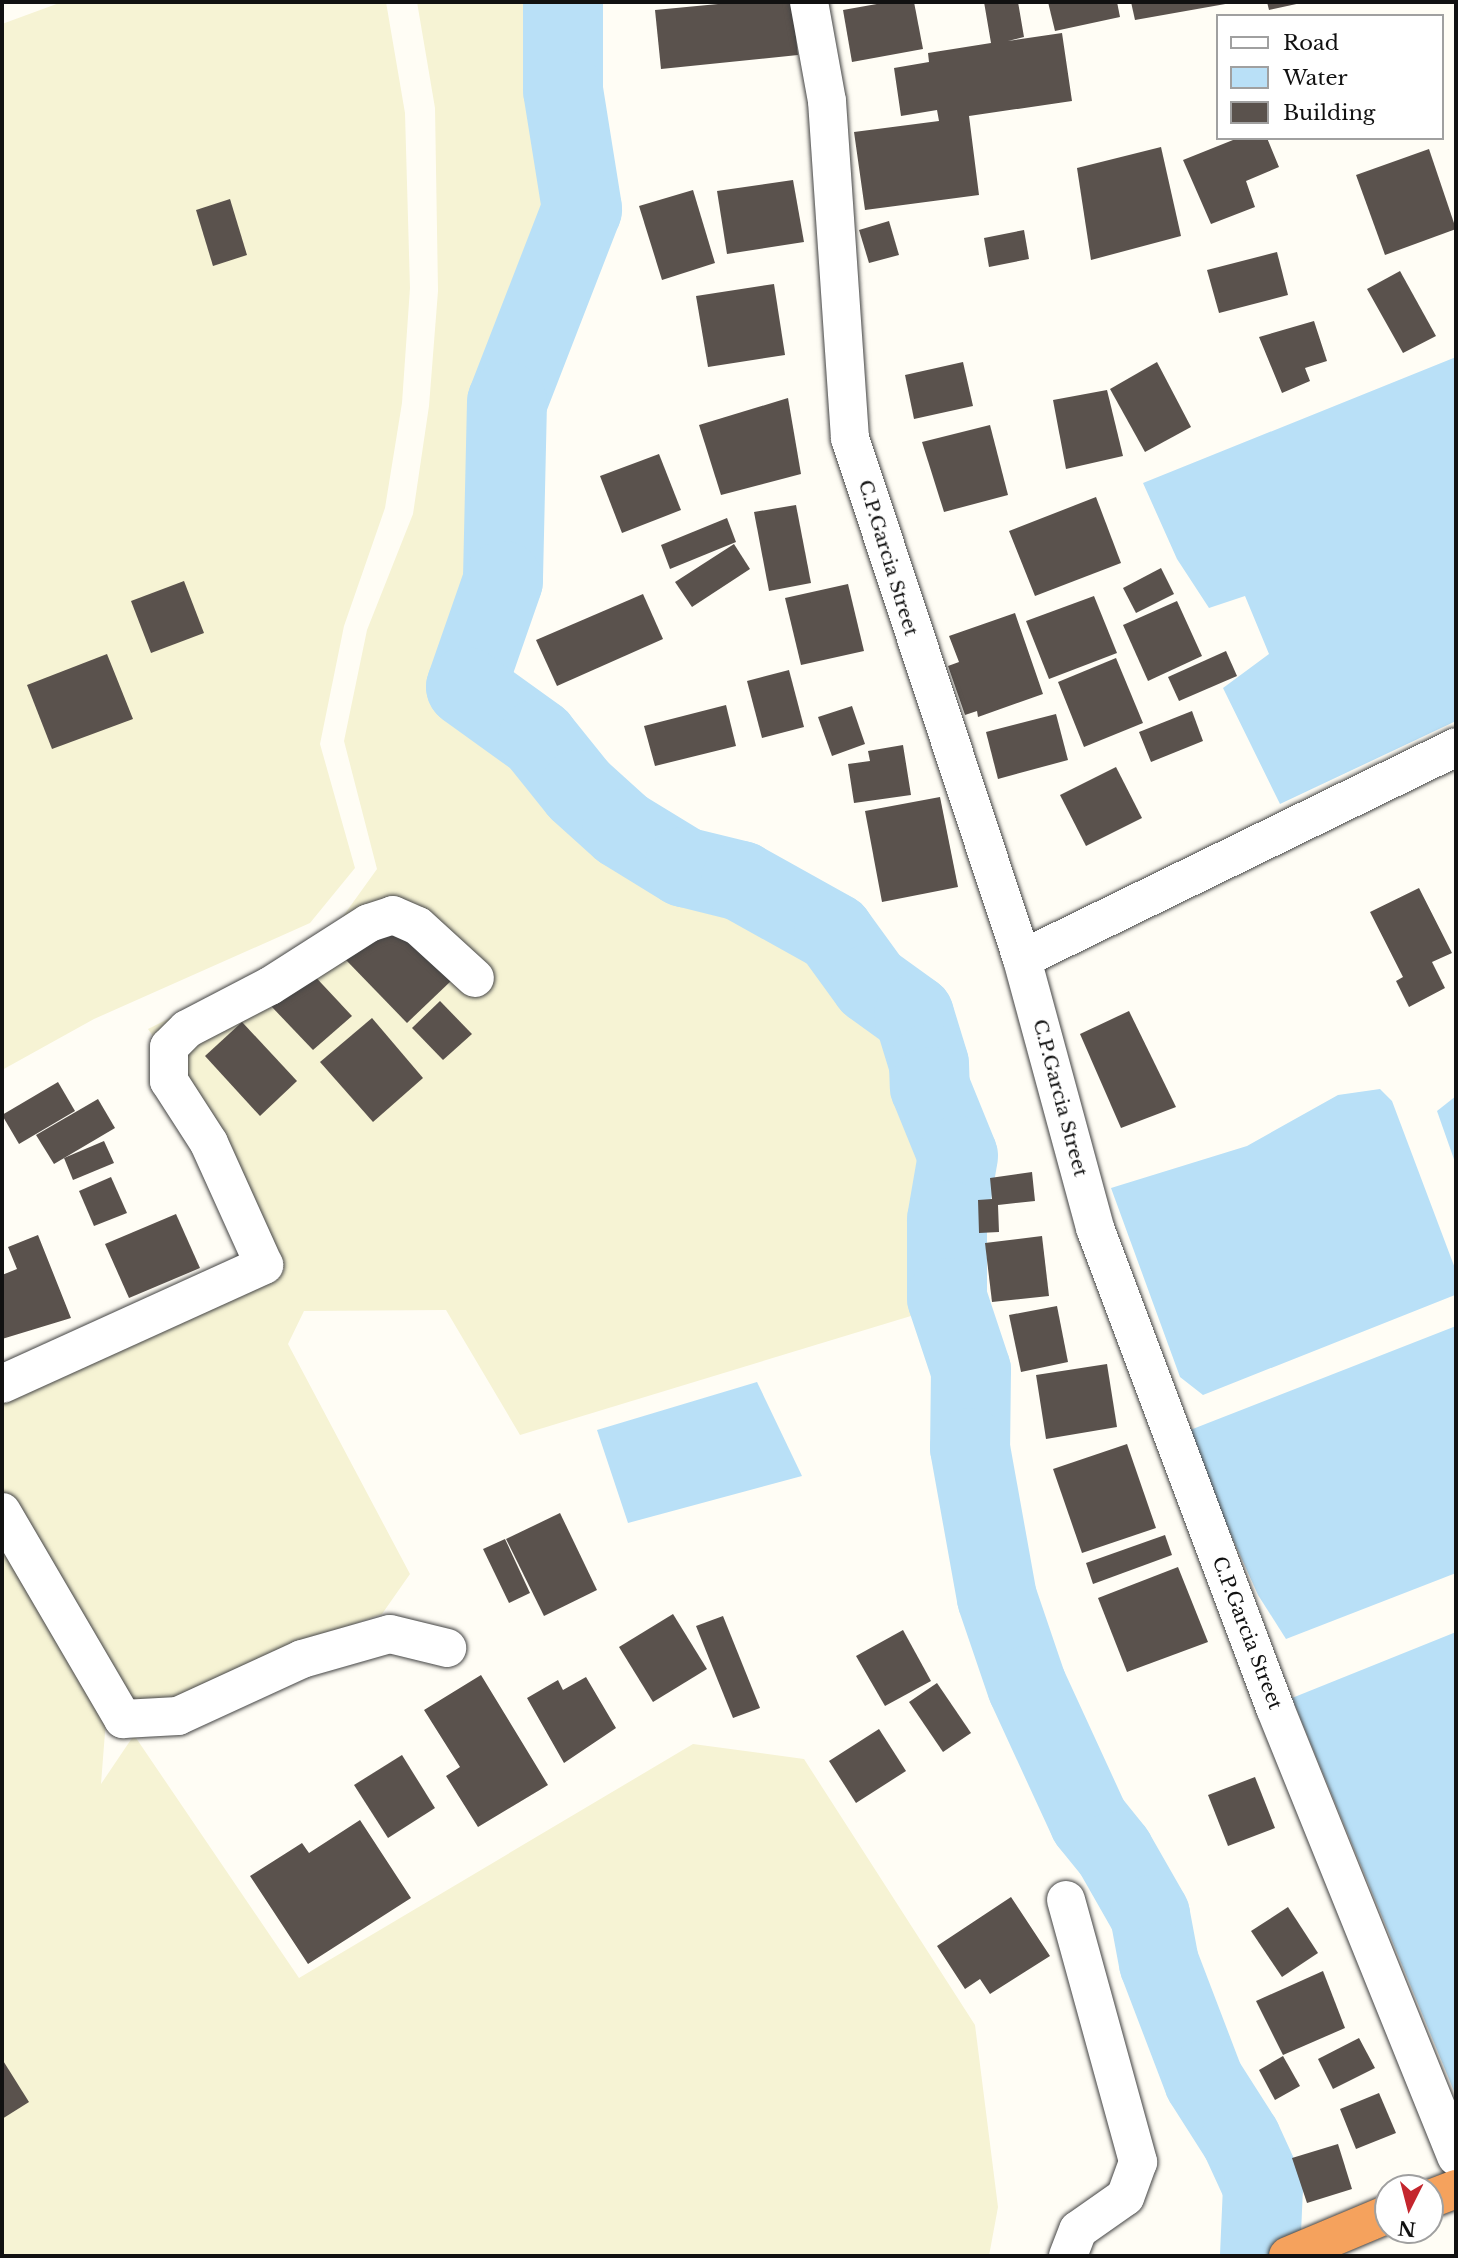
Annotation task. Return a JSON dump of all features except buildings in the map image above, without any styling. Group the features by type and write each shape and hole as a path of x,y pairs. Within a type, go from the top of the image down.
{"highway":[{"path":"1288,2256 1374,2219"}],"street":[{"name":"C.P.Garcia Street","path":"809,2 827,101 850,438 1022,959 1095,1228 1275,1708 1456,2157"},
{"path":"1022,959 1456,747"},
{"path":"2,1384 264,1265 209,1143 169,1081 169,1046 187,1029 270,986 369,923 393,915 418,926 475,978"},
{"path":"2,1512 123,1719 178,1716 302,1659 390,1634 447,1648"},
{"path":"1066,1900 1138,2162 1125,2197 1077,2230 1068,2256"}],"shaded area":[{"path":"62,2 386,2 405,113 410,288 402,403 385,508 344,626 320,744 355,868 310,923 94,1019 2,1070 2,24"},
{"path":"417,2 548,2 548,90 564,202 492,393 487,576 437,699 668,880 845,981 906,1029 931,1195 924,1312 520,1435 446,1310 304,1311 288,1344 410,1574 382,1614 293,1646 168,1704 130,1706 2,1490 2,1396 284,1270 219,1132 148,1029 326,940 377,869 344,741 367,630 413,514 429,406 438,291 435,108"},
{"path":"2,1534 107,1707 101,1784 134,1735 299,1978 693,1744 804,1759 975,2025 998,2207 989,2256 2,2256"}],"water":[{"path":"1456,357 1456,721 1280,804 1223,688 1269,654 1245,596 1209,608 1177,559 1143,483"},
{"path":"1380,1089 1392,1101 1456,1271 1455,1295 1203,1395 1180,1377 1111,1188 1247,1146 1338,1095"},
{"path":"1456,1096 1456,1165 1437,1111"},
{"path":"1456,1326 1456,1573 1286,1639 1258,1595 1185,1432"},
{"path":"757,1382 802,1476 628,1523 597,1430"},
{"path":"1456,1632 1456,2096 1292,1698"}],"waterway":[{"path":"563,2 563,90 582,209 507,402 503,581 466,687 538,739 579,790 622,829 684,867 741,881 834,933 871,984 914,1015 929,1064 930,1087 958,1156 947,1220 947,1298 971,1370 970,1448 997,1598 1027,1686 1089,1821 1114,1852 1150,1915 1159,1963 1204,2081 1241,2139 1263,2187 1260,2256"}]}
